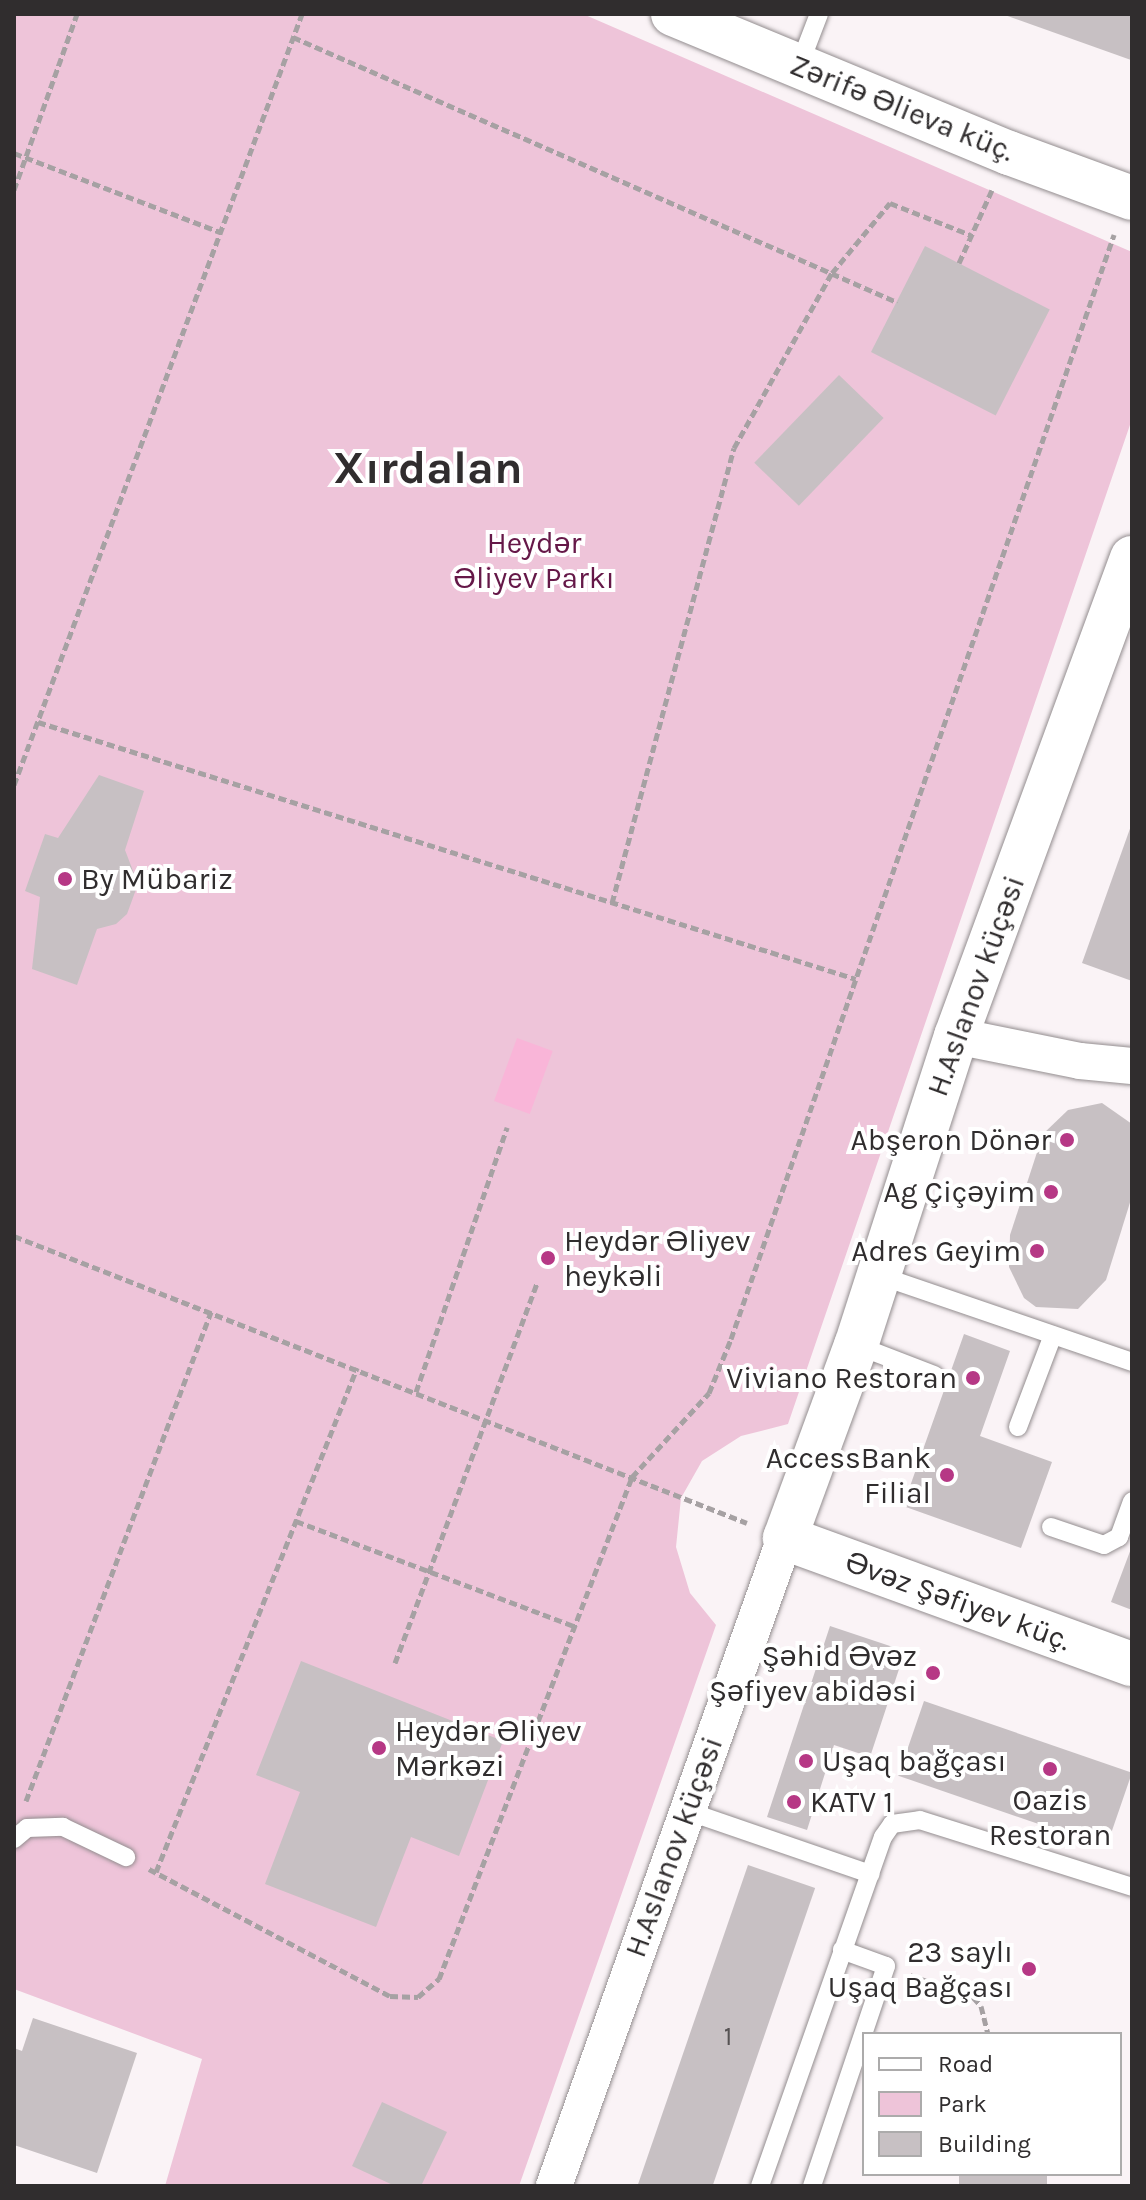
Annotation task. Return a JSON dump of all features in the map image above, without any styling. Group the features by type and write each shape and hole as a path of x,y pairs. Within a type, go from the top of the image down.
{"street":[{"name":"Zərifə Əlieva küç.","path":"673,14 1009,153 1131,198"},
{"name":"H.Aslanov küçəsi","path":"554,2186 856,1345 956,1036 1132,558"},
{"path":"956,1036 1080,1061 1132,1066"},
{"name":"Əvəz Şəfiyev küç.","path":"785,1538 1132,1664"}],"lane":[{"path":"799,66 819,14"},
{"path":"878,1275 1132,1362"},
{"path":"1018,1427 1053,1335"},
{"path":"856,1345 934,1375"},
{"path":"1051,1527 1104,1545 1119,1537 1132,1501"},
{"path":"687,1811 870,1874"},
{"path":"760,2186 883,1837 904,1819 1132,1887"},
{"path":"20,1833 63,1827 126,1857"},
{"path":"842,1950 886,1966 864,2032"},
{"path":"812,2186 862,2037"}],"path":[{"path":"14,190 77,14"},
{"path":"14,785 302,14"},
{"path":"293,37 897,302"},
{"path":"14,153 220,232"},
{"path":"959,263 1009,153"},
{"path":"126,1857 390,1996 418,1997 439,1979 632,1477 709,1393 856,979 1104,257 1131,198"},
{"path":"612,903 734,448 832,273 890,203 971,235"},
{"path":"38,722 856,979"},
{"path":"416,1392 507,1127"},
{"path":"14,1236 483,1417 785,1538"},
{"path":"395,1663 483,1417 537,1284"},
{"path":"20,1833 26,1792 211,1312"},
{"path":"156,1872 357,1368"},
{"path":"296,1521 574,1626"},
{"path":"886,1966 973,1997 988,2022 988,2032"}],"green space":[{"name":"Heydər Əliyev Parkı","path":"14,14 583,14 1132,252 1132,419 788,1424 741,1436 702,1461 681,1498 676,1547 690,1593 716,1625 519,2186 165,2186 202,2059 14,1989"}],"shaded area":[{"path":"517,1038 553,1051 530,1114 494,1101"}],"building":[{"path":"1002,14 1132,14 1131,60"},
{"path":"925,246 1050,310 996,416 871,352"},
{"path":"839,375 884,418 799,506 754,463"},
{"path":"99,775 144,791 125,850 138,884 127,914 116,924 97,929 77,985 32,969 40,897 25,891 45,834 58,838"},
{"path":"1132,823 1132,981 1082,963"},
{"path":"1102,1103 1132,1124 1132,1196 1106,1280 1078,1309 1036,1307 1024,1298 1009,1267 1010,1235 1043,1134 1068,1110"},
{"path":"964,1334 1010,1351 980,1436 1052,1462 1021,1548 903,1506"},
{"path":"1132,1546 1132,1610 1111,1602"},
{"path":"830,1626 905,1651 870,1757 834,1745 807,1830 767,1817"},
{"path":"301,1661 503,1741 459,1856 411,1837 376,1927 265,1884 300,1792 256,1775"},
{"path":"924,1701 1132,1773 1106,1847 898,1776"},
{"path":"748,1865 815,1888 713,2186 638,2185"},
{"path":"33,2018 137,2053 97,2173 14,2145 14,2048 22,2051"},
{"path":"382,2102 447,2132 421,2186 395,2186 352,2166"},
{"path":"959,2176 1047,2176 1047,2186 959,2186"}],"place":[{"name":"By Mübariz","path":"65,879"},
{"name":"Abşeron Dönər","path":"1067,1140"},
{"name":"Ag Çiçəyim","path":"1051,1192"},
{"name":"Adres Geyim","path":"1037,1251"},
{"name":"Heydər Əliyev heykəli","path":"548,1258"},
{"name":"Viviano Restoran","path":"973,1378"},
{"name":"AccessBank Filial","path":"947,1475"},
{"name":"Şəhid Əvəz Şəfiyev abidəsi","path":"933,1673"},
{"name":"Heydər Əliyev Mərkəzi","path":"379,1748"},
{"name":"Uşaq bağçası","path":"806,1761"},
{"name":"Oazis Restoran","path":"1050,1769"},
{"name":"KATV 1","path":"794,1802"},
{"name":"23 saylı Uşaq Bağçası","path":"1029,1969"}],"district":[{"name":"Xırdalan","path":"428,468"}]}
